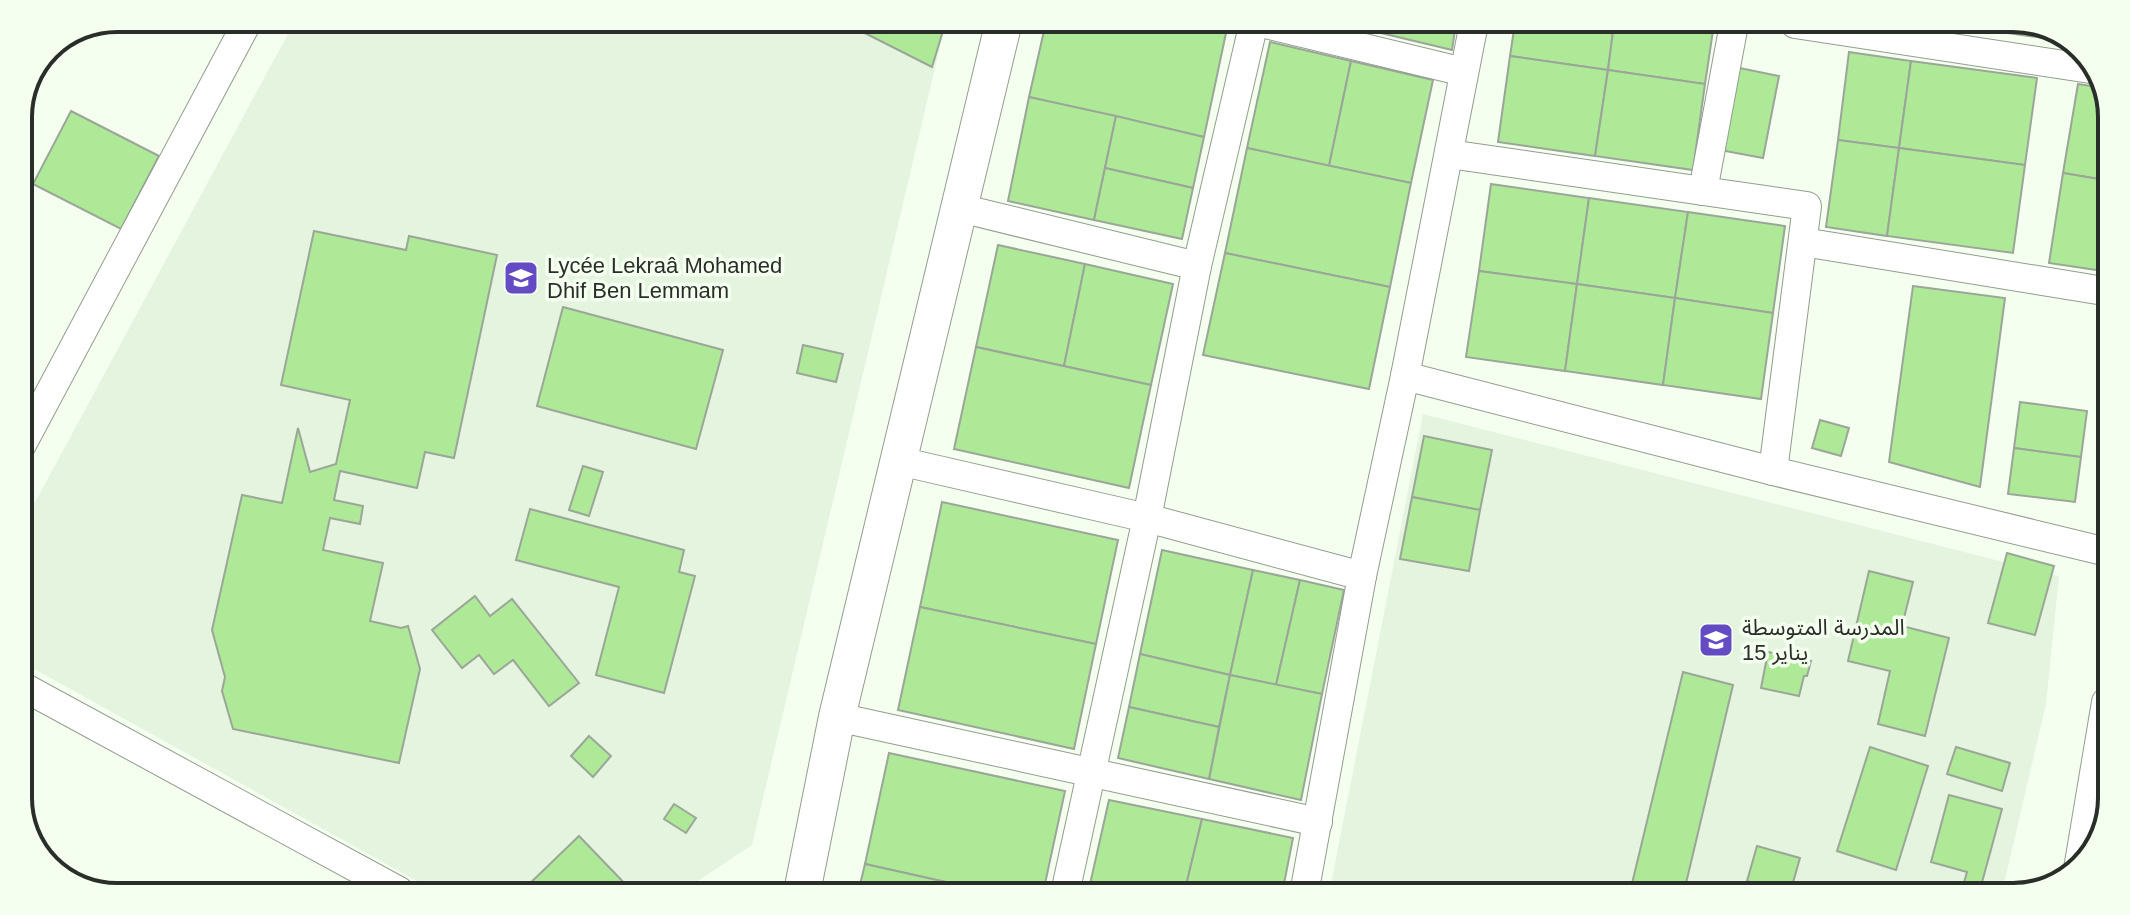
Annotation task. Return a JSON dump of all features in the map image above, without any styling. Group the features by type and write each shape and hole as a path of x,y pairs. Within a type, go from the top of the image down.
{"street":[{"path":"32,426 242,32"},
{"path":"804,883 837,717 1001,32"},
{"path":"1067,883 1147,518 1197,266 1254,32"},
{"path":"1298,32 1464,72"},
{"path":"1306,883 1362,576 1405,376 1472,32"},
{"path":"1703,191 1733,32"},
{"path":"1848,32 2082,68"},
{"path":"1449,154 1807,206 1773,471"},
{"path":"960,208 1197,266"},
{"path":"1803,242 2098,290"},
{"path":"1405,376 1773,471 2098,550"},
{"path":"899,461 1147,518 1362,576"},
{"path":"32,692 384,883"},
{"path":"837,717 1318,822"},
{"path":"2082,847 2098,763"}],"shaded area":[{"name":"Lycée Lekraâ Mohamed Dhif Ben Lemmam","path":"289,32 943,32 752,845 695,883 421,883 32,668 32,508"},
{"name":"المدرسة المتوسطة 15 يناير","path":"1423,414 2059,576 2046,704 2004,883 1331,883"}],"building":[{"path":"863,32 943,32 932,67"},
{"path":"1044,32 1226,33 1204,137 1029,97"},
{"path":"1377,32 1455,32 1452,50"},
{"path":"1514,32 1613,32 1608,70 1510,56"},
{"path":"1613,32 1713,32 1705,84 1608,70"},
{"path":"2001,32 2030,34 2044,38"},
{"path":"1270,42 1351,61 1329,166 1247,148"},
{"path":"1849,52 1911,61 1899,148 1838,140"},
{"path":"1510,56 1608,70 1595,156 1498,142"},
{"path":"1351,61 1433,80 1411,183 1329,166"},
{"path":"1911,61 2037,78 2025,165 1899,148"},
{"path":"1720,64 1779,76 1763,158 1704,147"},
{"path":"1608,70 1705,84 1693,170 1595,156"},
{"path":"2078,84 2092,86 2098,112 2098,179 2063,173"},
{"path":"1029,97 1116,116 1094,220 1008,201"},
{"path":"71,111 159,156 121,229 33,184"},
{"path":"1116,116 1204,137 1193,188 1105,168"},
{"path":"1838,140 1899,148 1887,236 1826,227"},
{"path":"1247,148 1411,183 1390,287 1225,253"},
{"path":"1899,148 2025,165 2013,253 1887,236"},
{"path":"1105,168 1193,188 1182,239 1094,220"},
{"path":"2063,173 2098,179 2098,270 2049,263"},
{"path":"1491,184 1589,198 1577,284 1479,271"},
{"path":"1589,198 1688,212 1675,298 1577,284"},
{"path":"1688,212 1785,226 1773,313 1675,298"},
{"path":"314,231 406,250 409,236 497,255 454,458 425,452 417,488 340,471 334,500 363,506 360,524 330,518 323,550 383,563 370,621 401,628 408,626 420,669 399,763 233,729 222,691 225,677 212,630 242,495 282,503 298,428 310,472 336,464 350,400 281,385"},
{"path":"998,245 1085,264 1064,366 976,347"},
{"path":"1225,253 1390,287 1369,389 1203,355"},
{"path":"1085,264 1173,284 1151,385 1064,366"},
{"path":"1479,271 1577,284 1565,371 1466,357"},
{"path":"1577,284 1675,298 1663,385 1565,371"},
{"path":"1913,286 2005,298 1980,487 1889,462"},
{"path":"1675,298 1773,313 1761,399 1663,385"},
{"path":"563,307 723,350 696,449 537,406"},
{"path":"803,345 843,354 836,382 797,373"},
{"path":"976,347 1151,385 1129,488 954,449"},
{"path":"2020,402 2087,411 2081,457 2014,448"},
{"path":"1820,420 1849,428 1841,456 1812,448"},
{"path":"1424,436 1492,450 1480,510 1412,497"},
{"path":"2014,448 2081,457 2075,502 2008,494"},
{"path":"583,466 603,472 589,516 569,510"},
{"path":"1412,497 1480,510 1469,571 1400,559"},
{"path":"942,502 1118,540 1096,644 920,607"},
{"path":"530,509 684,550 679,572 695,576 664,693 596,675 619,587 516,560"},
{"path":"1162,550 1253,570 1230,675 1140,654"},
{"path":"2007,553 2054,566 2035,635 1988,623"},
{"path":"1253,570 1300,580 1276,685 1230,675"},
{"path":"1869,571 1913,582 1902,626 1949,638 1925,736 1878,724 1890,671 1848,661"},
{"path":"1300,580 1344,590 1322,694 1276,685"},
{"path":"475,596 490,616 512,599 579,683 549,706 513,660 494,674 479,655 462,668 432,630"},
{"path":"920,607 1096,644 1074,749 898,710"},
{"path":"1768,652 1811,661 1799,696 1761,688"},
{"path":"1140,654 1230,675 1219,727 1129,707"},
{"path":"1683,672 1733,685 1686,883 1632,883"},
{"path":"1230,675 1322,694 1301,800 1209,779"},
{"path":"1129,707 1219,727 1209,779 1118,758"},
{"path":"589,736 611,756 593,777 571,756"},
{"path":"1870,747 1928,766 1896,870 1837,851"},
{"path":"1956,747 2010,763 2002,791 1947,774"},
{"path":"889,753 1065,791 1045,883 950,883 865,864"},
{"path":"1949,795 2002,809 1982,883 1964,883 1967,872 1931,862"},
{"path":"1109,800 1202,819 1187,883 1090,883"},
{"path":"674,804 696,818 686,833 664,819"},
{"path":"1202,819 1293,838 1284,883 1187,883"},
{"path":"579,836 624,883 530,883"},
{"path":"1757,846 1800,858 1793,883 1747,881"},
{"path":"865,864 950,883 860,883"}],"place":[{"name":"Lycée Lekraâ Mohamed Dhif Ben Lemmam","path":"521,278"},
{"name":"المدرسة المتوسطة 15 يناير","path":"1716,640"}]}
